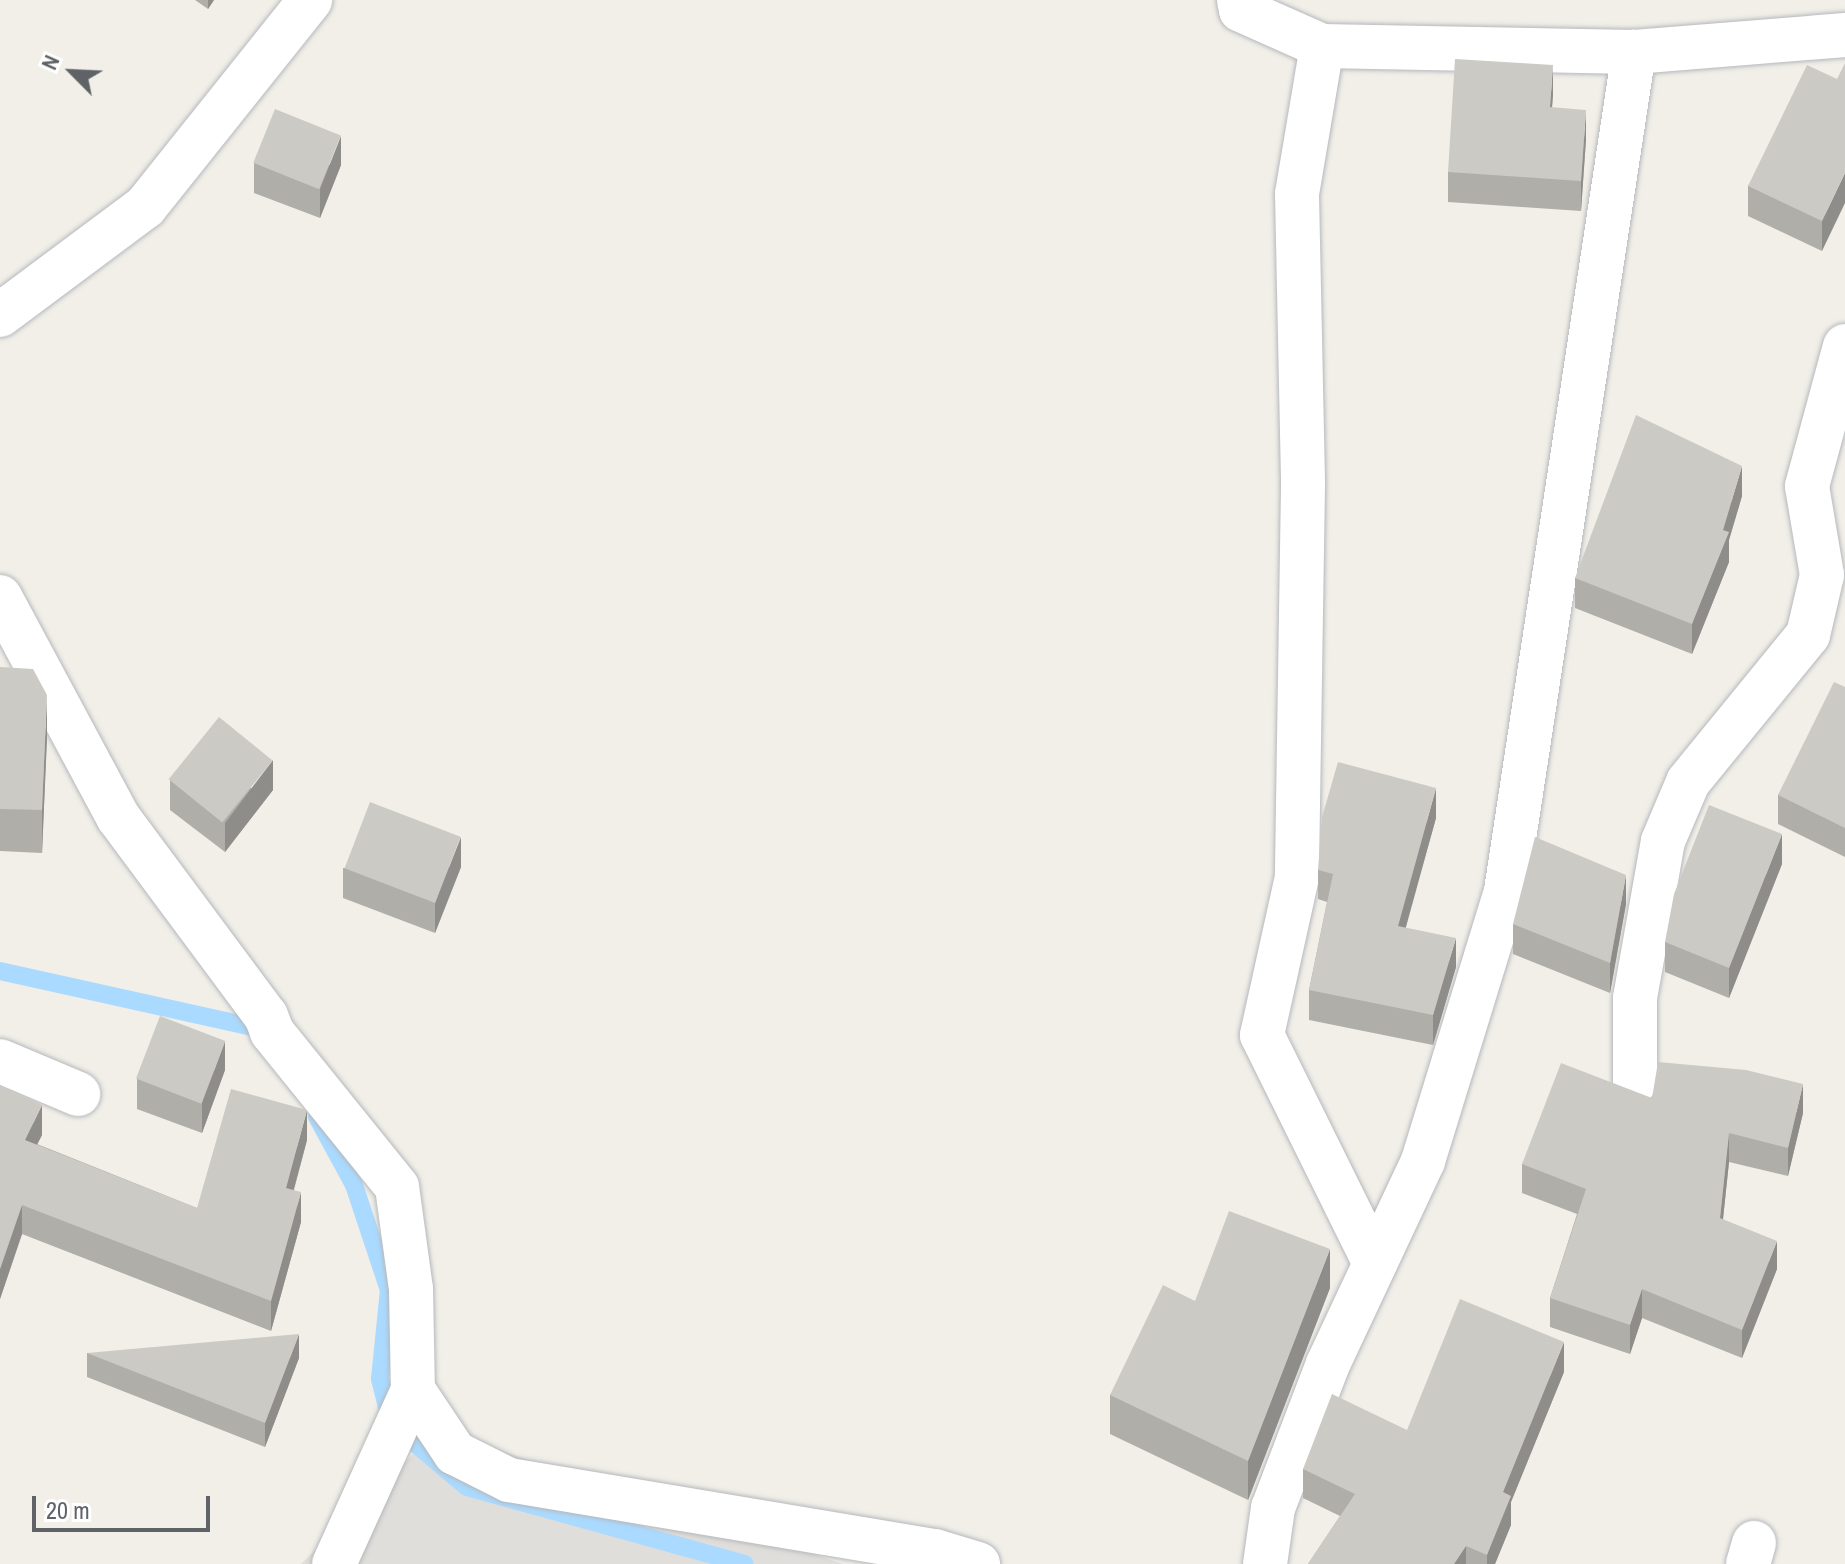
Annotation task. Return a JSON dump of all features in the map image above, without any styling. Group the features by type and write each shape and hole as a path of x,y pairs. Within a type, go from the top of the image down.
{"street":[{"path":"0,315 145,207 310,0"},
{"path":"1239,0 1241,10 1322,46 1634,52 1845,35"},
{"path":"1322,46 1297,194 1303,486 1297,877 1262,1035 1375,1264"},
{"path":"1265,1564 1273,1508 1328,1364 1423,1161 1506,891 1634,52"},
{"path":"1635,1082 1635,998 1663,841 1688,782 1808,635 1822,575 1807,486 1845,346"},
{"path":"0,597 118,817 266,1016 272,1032 397,1187 411,1289 413,1390 334,1564"},
{"path":"0,1061 78,1094"},
{"path":"413,1390 455,1453 509,1480 935,1551 978,1564"}],"shaded area":[{"path":"438,1430 843,1564 301,1564"}],"building":[{"path":"1455,59 1553,65 1550,107 1586,110 1581,181 1448,172"},
{"path":"1845,63 1845,173 1822,221 1748,186 1807,65 1837,79"},
{"path":"275,109 341,136 319,189 253,163"},
{"path":"1636,415 1742,466 1723,530 1729,532 1692,624 1575,578"},
{"path":"0,667 33,669 47,695 42,810 0,809"},
{"path":"1834,682 1845,687 1845,828 1778,795"},
{"path":"219,717 273,760 222,823 169,779"},
{"path":"1338,762 1436,788 1398,926 1456,938 1433,1015 1309,990 1333,874 1318,870 1322,817"},
{"path":"370,802 461,837 435,903 345,868"},
{"path":"1709,805 1782,834 1729,968 1665,942 1674,894"},
{"path":"1535,837 1626,875 1610,963 1513,924"},
{"path":"160,1016 225,1041 201,1104 136,1079"},
{"path":"1658,1062 1746,1070 1803,1084 1788,1148 1729,1133 1720,1218 1777,1241 1742,1330 1642,1289 1630,1325 1550,1298 1586,1189 1522,1164 1561,1063 1652,1098"},
{"path":"0,1085 42,1105 25,1140 197,1208 231,1089 307,1110 286,1188 301,1192 271,1301 22,1205 0,1269"},
{"path":"1229,1211 1330,1249 1248,1461 1110,1395 1163,1285 1195,1301"},
{"path":"1460,1299 1564,1342 1503,1492 1511,1496 1487,1555 1466,1546 1454,1564 1308,1564 1355,1494 1303,1469 1332,1394 1407,1430"},
{"path":"299,1334 265,1423 87,1353"}],"waterway":[{"path":"0,971 270,1031"},
{"path":"317,1117 354,1185 389,1290 380,1379 391,1423 467,1487 745,1564"}]}
